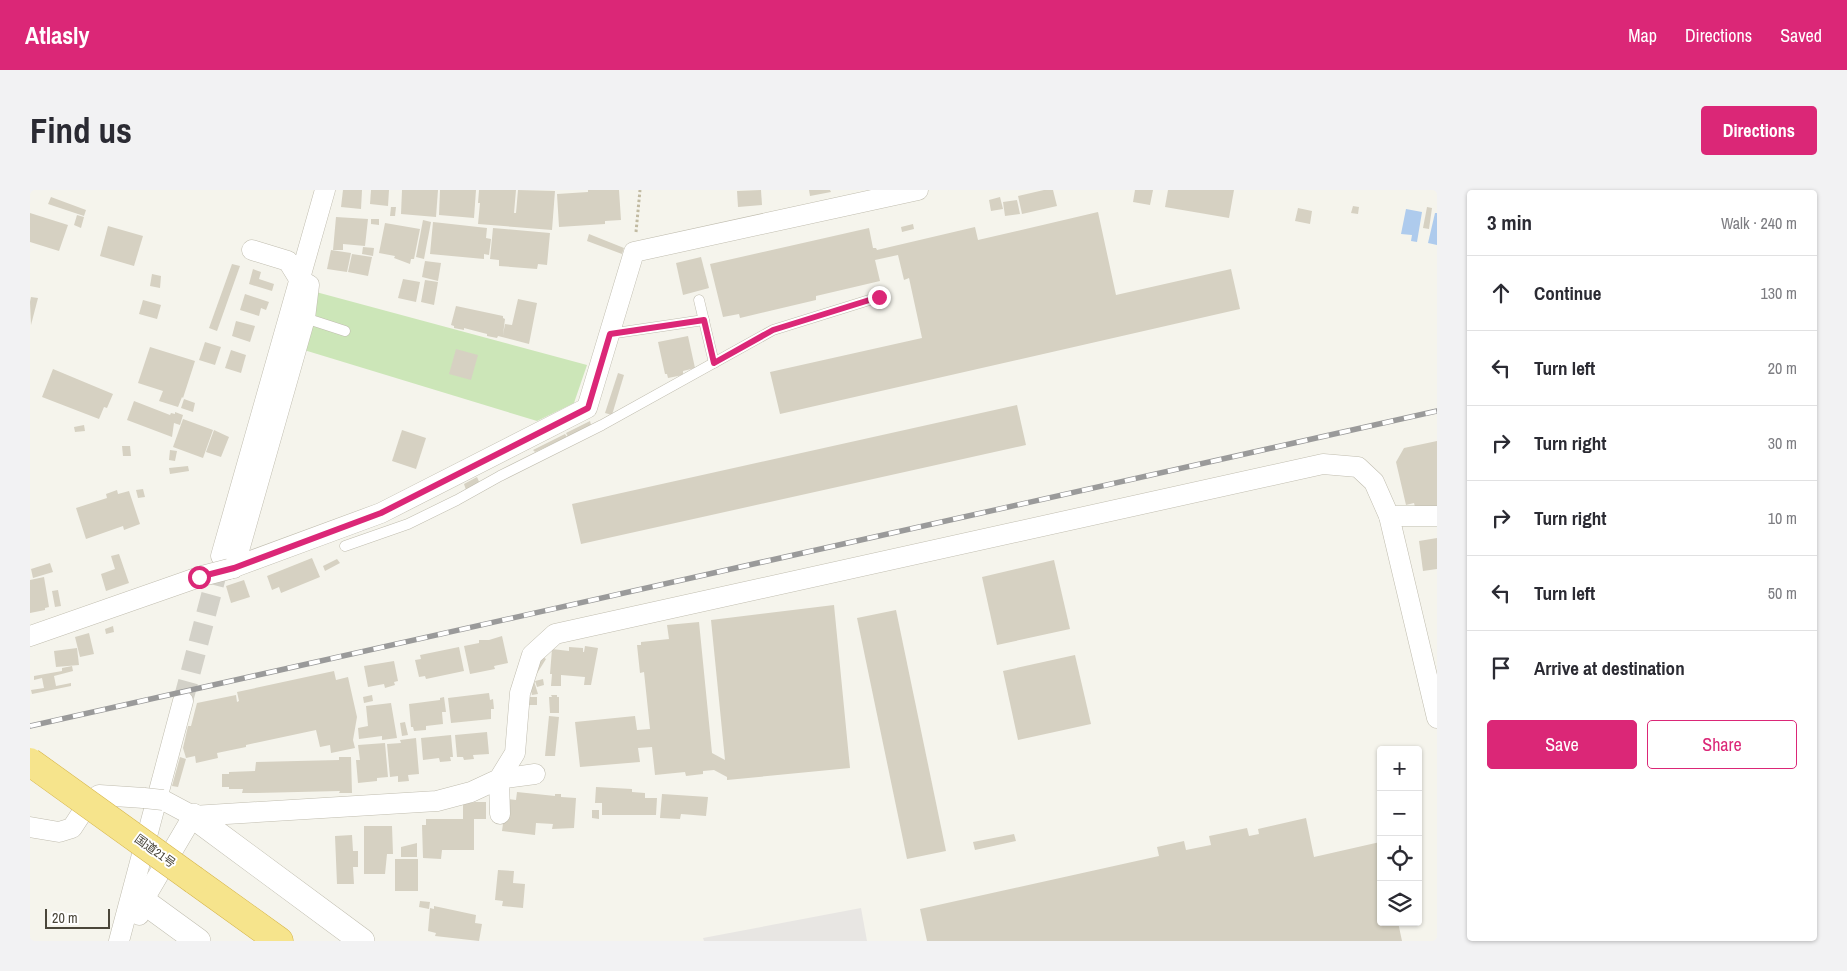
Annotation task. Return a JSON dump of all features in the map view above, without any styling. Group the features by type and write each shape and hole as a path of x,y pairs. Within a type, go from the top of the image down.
{"highway":[{"name":"国道21号","path":"30,762 190,885 255,941"},
{"name":"国道21号","path":"30,778 190,885 279,941"}],"street":[{"path":"228,564 299,279 325,190"},
{"path":"30,636 202,576 228,564 381,513 588,408 634,252 918,190"},
{"path":"228,564 305,318 309,285 299,279 288,261 252,250"},
{"path":"500,814 499,779 515,753 520,693 532,656 554,634 1323,464 1358,467 1374,482 1389,516 1437,718"},
{"path":"1389,516 1437,516"},
{"path":"119,941 183,701"},
{"path":"193,816 438,801 472,792 499,779 535,774"},
{"path":"30,827 59,832 72,828 89,802 100,796 154,799 193,816 362,941"},
{"path":"134,941 142,901 193,816"},
{"path":"142,901 198,941"}],"lane":[{"path":"345,546 408,524 457,500 500,476 602,425 773,330 879,297"},
{"path":"699,300 714,363"},
{"path":"305,318 345,331"},
{"path":"610,334 704,320"}],"path":[{"path":"634,252 640,190"}],"green space":[{"path":"316,292 587,365 574,403 537,421 304,350"}],"shaded area":[{"path":"861,908 867,941 704,941 703,938"}],"water":[{"path":"1406,209 1422,212 1417,242 1411,241 1412,235 1401,234"},
{"path":"1435,213 1437,213 1437,245 1428,243"}],"building":[{"path":"343,190 362,190 361,209 341,207"},
{"path":"371,190 389,190 388,206 370,204"},
{"path":"402,190 438,190 436,217 401,214"},
{"path":"440,190 476,190 474,218 439,215"},
{"path":"479,190 516,190 514,213 516,213 518,190 555,191 552,230 478,224"},
{"path":"588,190 619,190 621,220 605,221 605,224 559,227 557,194 588,192"},
{"path":"761,190 762,205 738,207 737,191"},
{"path":"809,190 830,190 831,192 810,196"},
{"path":"1044,190 1053,190 1057,206 1022,214 1018,196"},
{"path":"1135,190 1153,190 1150,205 1133,202"},
{"path":"1168,190 1234,190 1229,218 1165,207"},
{"path":"51,197 86,210 84,216 48,204"},
{"path":"1000,197 1003,209 991,211 989,200"},
{"path":"1017,200 1020,214 1005,216 1003,202"},
{"path":"1353,206 1359,207 1358,214 1351,213"},
{"path":"391,207 396,207 395,216 390,216"},
{"path":"1427,207 1432,208 1429,229 1423,228"},
{"path":"1298,208 1312,211 1310,224 1295,221"},
{"path":"1098,212 1116,295 1231,269 1240,309 780,414 770,372 922,338 909,278 904,280 898,255 875,260 880,281 816,296 816,300 740,318 739,314 723,317 710,264 869,228 873,248 877,250 975,227 978,240"},
{"path":"30,213 68,225 59,251 30,242"},
{"path":"77,215 84,217 81,228 74,225"},
{"path":"336,217 368,219 365,246 343,244 343,250 333,250"},
{"path":"371,219 379,219 379,225 371,224"},
{"path":"423,220 431,222 424,259 416,257"},
{"path":"433,222 487,228 486,238 491,239 489,255 484,254 484,259 430,254"},
{"path":"385,223 420,229 414,259 411,259 410,264 394,258 395,256 379,253"},
{"path":"913,224 914,229 902,232 901,227"},
{"path":"108,226 143,236 134,266 100,256"},
{"path":"493,228 550,233 547,265 538,264 537,269 499,266 499,260 490,259"},
{"path":"589,234 624,248 622,254 587,241"},
{"path":"363,247 374,248 373,256 362,254"},
{"path":"331,250 351,253 347,272 327,269"},
{"path":"352,254 372,257 368,276 348,272"},
{"path":"701,257 709,288 683,295 676,263"},
{"path":"425,261 441,263 438,281 422,277"},
{"path":"232,264 240,266 217,331 209,328"},
{"path":"253,269 261,272 259,279 274,284 272,291 249,284"},
{"path":"152,274 161,276 160,288 150,286"},
{"path":"403,279 420,282 416,302 398,298"},
{"path":"425,280 438,282 434,305 421,302"},
{"path":"245,294 269,302 266,310 261,308 259,316 240,310"},
{"path":"31,297 38,298 31,325 30,302"},
{"path":"518,299 537,303 529,344 498,336 497,338 487,336 487,334 464,328 464,330 454,328 451,325 456,306 503,316 505,319 503,335 505,324 512,325"},
{"path":"143,300 161,305 157,319 139,314"},
{"path":"236,321 255,326 250,342 232,336"},
{"path":"688,336 695,368 683,371 683,375 668,378 667,374 665,374 658,342"},
{"path":"205,342 221,347 215,365 199,360"},
{"path":"150,347 195,361 183,398 178,407 159,401 163,391 138,383"},
{"path":"456,349 478,355 471,380 449,374"},
{"path":"231,350 246,355 241,373 225,368"},
{"path":"53,369 113,394 107,408 104,407 99,419 42,397"},
{"path":"618,373 624,375 612,415 605,413"},
{"path":"184,399 195,403 193,412 181,408"},
{"path":"134,401 170,415 171,413 175,414 175,412 183,415 180,425 174,423 172,437 127,420"},
{"path":"1017,405 1026,445 581,544 572,504"},
{"path":"183,419 213,430 203,458 173,447"},
{"path":"590,421 591,425 568,437 566,433"},
{"path":"84,425 85,431 75,432 74,427"},
{"path":"214,430 229,437 221,457 206,452"},
{"path":"402,430 426,438 416,469 392,461"},
{"path":"565,434 567,437 535,452 533,450"},
{"path":"1437,441 1437,506 1415,507 1414,503 1406,505 1396,462 1404,448"},
{"path":"122,446 130,446 131,456 123,456"},
{"path":"170,450 177,451 175,461 169,460"},
{"path":"188,466 189,471 170,474 169,468"},
{"path":"477,477 480,484 466,490 464,484"},
{"path":"143,489 145,497 138,498 136,490"},
{"path":"117,490 118,494 129,491 140,524 124,530 123,526 86,539 76,508 107,498 106,494"},
{"path":"1437,538 1437,569 1423,571 1419,541"},
{"path":"119,554 129,583 106,591 101,574 115,569 111,556"},
{"path":"312,558 320,577 281,593 279,587 272,590 267,576"},
{"path":"337,559 340,563 325,571 323,566"},
{"path":"1054,560 1070,629 997,645 982,577"},
{"path":"50,563 53,572 33,578 31,569"},
{"path":"44,577 49,607 45,608 45,610 30,613 30,580"},
{"path":"244,580 250,597 231,603 226,586"},
{"path":"58,590 61,606 55,607 52,591"},
{"path":"834,605 850,768 727,780 727,777 714,770 703,771 703,774 686,776 685,772 655,775 652,747 638,748 640,762 580,767 575,722 635,716 637,730 650,729 644,672 640,673 637,645 641,645 641,642 669,639 667,625 699,622 712,753 725,760 711,620"},
{"path":"896,610 946,851 907,859 857,618"},
{"path":"113,626 114,632 106,634 105,629"},
{"path":"89,633 94,654 80,657 75,637"},
{"path":"502,636 508,663 494,666 495,669 470,674 464,646 479,643 479,640 489,640"},
{"path":"585,646 598,648 591,685 584,685 585,677 561,675 561,686 551,686 552,649 569,651 569,647 583,648 584,652"},
{"path":"459,647 464,671 426,679 425,676 419,677 415,660 421,659 420,655"},
{"path":"77,648 79,665 56,667 54,651"},
{"path":"540,655 546,659 536,675"},
{"path":"1075,655 1091,724 1018,740 1003,671"},
{"path":"394,661 398,681 394,682 395,685 385,688 384,684 368,687 364,666"},
{"path":"72,666 73,671 54,676 56,686 71,683 71,686 32,694 31,690 44,688 42,678 34,680 34,676 62,671 62,668"},
{"path":"334,671 336,680 348,677 357,717 353,740 355,748 331,753 330,745 320,747 316,730 246,745 246,747 217,753 218,758 196,763 195,756 186,758 183,748 188,726 191,726 197,703 236,695 237,702 239,701 237,692"},
{"path":"543,679 544,685 537,687 535,681"},
{"path":"534,681 538,694 532,695 529,683"},
{"path":"489,693 490,700 493,699 494,709 491,709 491,719 451,723 448,698"},
{"path":"372,695 373,701 364,703 363,697"},
{"path":"551,695 559,697 559,713 550,713 549,697 552,697"},
{"path":"444,697 446,712 442,712 443,724 426,726 426,730 414,731 413,727 411,727 409,704 440,700 440,698"},
{"path":"525,697 537,697 537,705 525,705"},
{"path":"391,703 397,738 382,740 382,736 359,739 358,728 368,726 366,706"},
{"path":"549,716 559,717 555,756 545,756"},
{"path":"405,722 408,735 402,736 400,723"},
{"path":"487,732 489,754 473,755 474,759 464,760 463,757 457,757 455,735"},
{"path":"451,735 453,757 450,757 451,761 440,762 439,758 423,760 421,738"},
{"path":"416,738 419,774 408,775 409,781 398,782 398,776 390,777 387,744 401,743 400,740"},
{"path":"385,743 388,777 377,778 377,781 358,783 356,760 360,760 358,745"},
{"path":"180,757 186,759 178,787 172,786"},
{"path":"339,757 351,757 352,793 339,793 340,791 242,793 243,789 222,787 222,774 255,771 256,762 339,760"},
{"path":"596,787 632,789 632,792 645,793 645,798 657,798 656,815 602,815 602,803 595,803"},
{"path":"517,792 555,796 555,794 561,794 561,797 576,798 574,828 552,829 553,824 536,823 535,835 502,831 508,799 516,800"},
{"path":"662,794 708,797 706,816 681,814 680,819 660,818"},
{"path":"486,802 486,819 474,819 474,850 442,850 441,859 423,858 422,825 426,825 426,819 463,819 463,804"},
{"path":"592,810 599,810 599,819 592,818"},
{"path":"1306,818 1314,857 1377,843 1377,926 1399,926 1402,941 927,941 920,909 1159,856 1157,847 1184,841 1186,850 1211,845 1209,836 1247,828 1249,836 1259,834 1258,829"},
{"path":"364,826 392,826 393,854 387,854 385,874 364,874"},
{"path":"1014,834 1016,841 975,850 973,842"},
{"path":"352,835 353,851 358,851 358,867 353,867 354,884 337,884 335,836"},
{"path":"417,843 417,857 401,857 401,847"},
{"path":"395,859 418,859 418,891 395,891"},
{"path":"498,870 514,871 513,883 525,884 523,908 502,906 503,901 495,900"},
{"path":"420,901 430,902 429,909 419,907"},
{"path":"434,906 476,915 475,923 482,924 479,941 435,936 436,933 428,931 430,908 434,909"}],"tunnel":[{"path":"183,701 221,558"}],"railway":[{"path":"30,726 1437,411"}],"route":[{"path":"199,577 234,568 381,513 588,408 610,334 704,320 714,363 773,330 879,297"}]}
